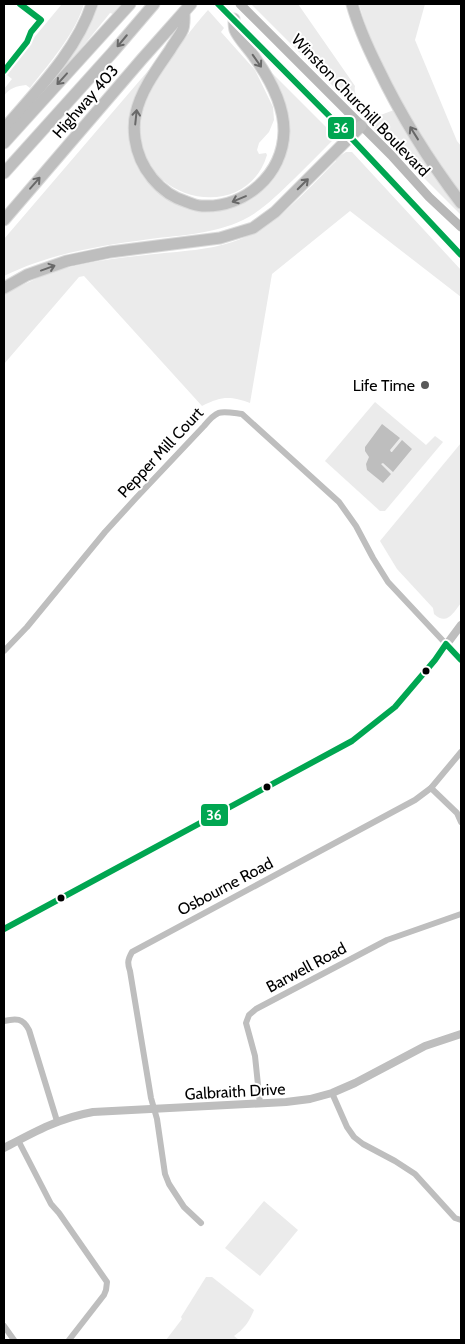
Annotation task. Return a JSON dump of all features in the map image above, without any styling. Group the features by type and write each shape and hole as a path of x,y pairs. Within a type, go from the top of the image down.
{"highway":[{"path":"4,129 68,51 80,32 92,4"},
{"path":"4,143 130,4"},
{"name":"Highway 403","path":"4,173 154,4"},
{"path":"352,4 370,51 393,100 438,172 461,202"},
{"path":"188,8 183,29 144,91 136,113 135,140 143,166 158,185 178,200 200,206 224,205 251,193 272,170 280,154 282,144 284,131 282,117 273,86 259,62 235,30 234,19"},
{"name":"Highway 403","path":"4,220 188,8"},
{"path":"4,288 27,275 67,261 110,252 220,238 253,228 275,212 361,126"}],"main road":[{"name":"Winston Churchill Boulevard","path":"218,4 350,137 461,255"},
{"name":"Winston Churchill Boulevard","path":"243,6 391,155 429,197 461,227"}],"street":[{"name":"Pepper Mill Court","path":"4,651 27,627 105,532 136,498 214,414 225,412 242,414 339,502 348,512 388,582 446,644"},
{"path":"4,930 352,741 395,706 435,660 461,625"},
{"path":"446,644 461,660"},
{"name":"Osbourne Road","path":"201,1222 184,1207 169,1184 165,1174 128,959 132,952 405,806 431,788 461,752"},
{"path":"431,788 457,813 461,822"},
{"name":"Barwell Road","path":"260,1104 255,1056 246,1023 249,1015 256,1009 387,940 461,914"},
{"path":"4,1021 19,1019 25,1023 57,1121"},
{"name":"Galbraith Drive","path":"4,1148 57,1121 94,1112 298,1101 332,1093 425,1046 461,1036"},
{"path":"332,1093 347,1127 354,1136 363,1144 415,1174 455,1218 461,1220"},
{"path":"18,1140 51,1204 106,1282 104,1295 69,1340"},
{"path":"4,1326 14,1340"}],"shaded area":[{"path":"62,4 84,4 68,38 30,88 26,85 16,87 8,91 4,96 4,89 12,79 7,75 18,57"},
{"path":"97,4 122,4 113,14 110,13 58,77 55,74 81,40 93,18"},
{"path":"251,4 298,4 355,86 355,92 361,108 358,111"},
{"path":"359,4 425,4 415,40 457,141 461,146 461,196 401,104 377,55"},
{"path":"208,10 224,28 221,32 255,70 273,107 274,120 269,132 259,143 257,150 259,154 266,153 267,155 255,177 237,191 216,197 194,196 173,187 155,173 143,153 139,128 147,99 156,83 177,50"},
{"path":"153,65 135,98 129,120 130,144 142,175 165,198 234,205 283,154 271,75 273,74 336,137 270,202 257,212 232,225 198,233 94,248 57,256 4,276 4,239"},
{"path":"394,110 427,164 461,209 461,215 367,121"},
{"path":"346,152 352,152 461,270 461,297 350,211 272,274 250,403 226,398 215,400 202,406 84,276 79,277 4,364 4,294 49,273 78,265 208,248 243,238 281,214 336,161 335,159"},
{"path":"375,402 426,445 435,436 443,442 385,511 380,511 325,461"},
{"path":"382,424 400,438 390,450 391,452 402,440 412,449 393,472 383,463 381,464 391,474 383,483 367,470 366,464 369,457 365,451 365,447"},
{"path":"461,443 461,603 449,617 443,619 434,614 433,608 397,569 380,541"},
{"path":"264,1201 298,1230 260,1276 225,1248"},
{"path":"206,1277 212,1277 254,1310 246,1325 234,1336 239,1340 166,1340 182,1319 181,1317"}],"transit line":[{"name":"36","path":"4,71 27,42 31,32 41,20 20,4"},
{"name":"36","path":"218,4 354,141 461,255"},
{"name":"36","path":"4,929 352,741 395,707 435,660 446,644 461,660"}],"place":[{"name":"Life Time","path":"425,385"}]}
